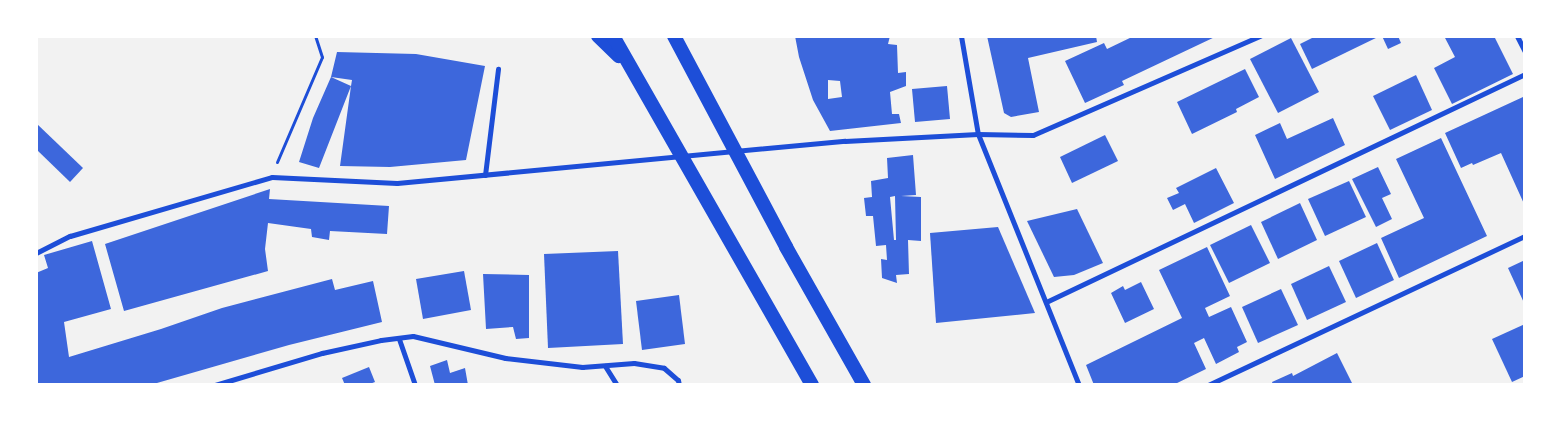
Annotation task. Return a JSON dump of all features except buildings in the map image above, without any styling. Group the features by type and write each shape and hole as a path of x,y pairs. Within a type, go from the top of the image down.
{"highway":[{"path":"598,36 629,64"},
{"path":"613,36 812,385"},
{"path":"674,36 786,247 864,385"}],"street":[{"path":"961,36 978,134 1078,385"},
{"path":"36,254 70,236 272,177 397,183 574,168 845,141 978,134 1033,135 1260,36"},
{"path":"1517,36 1525,52"},
{"path":"485,175 498,69"},
{"path":"1046,302 1525,74"},
{"path":"1208,385 1525,236"},
{"path":"215,385 322,353 381,340 413,336 506,358 582,367 634,363 664,368 678,380 679,385"},
{"path":"399,339 415,385"},
{"path":"605,366 618,385"}],"path":[{"path":"272,177 281,150 322,57 315,36"}]}
